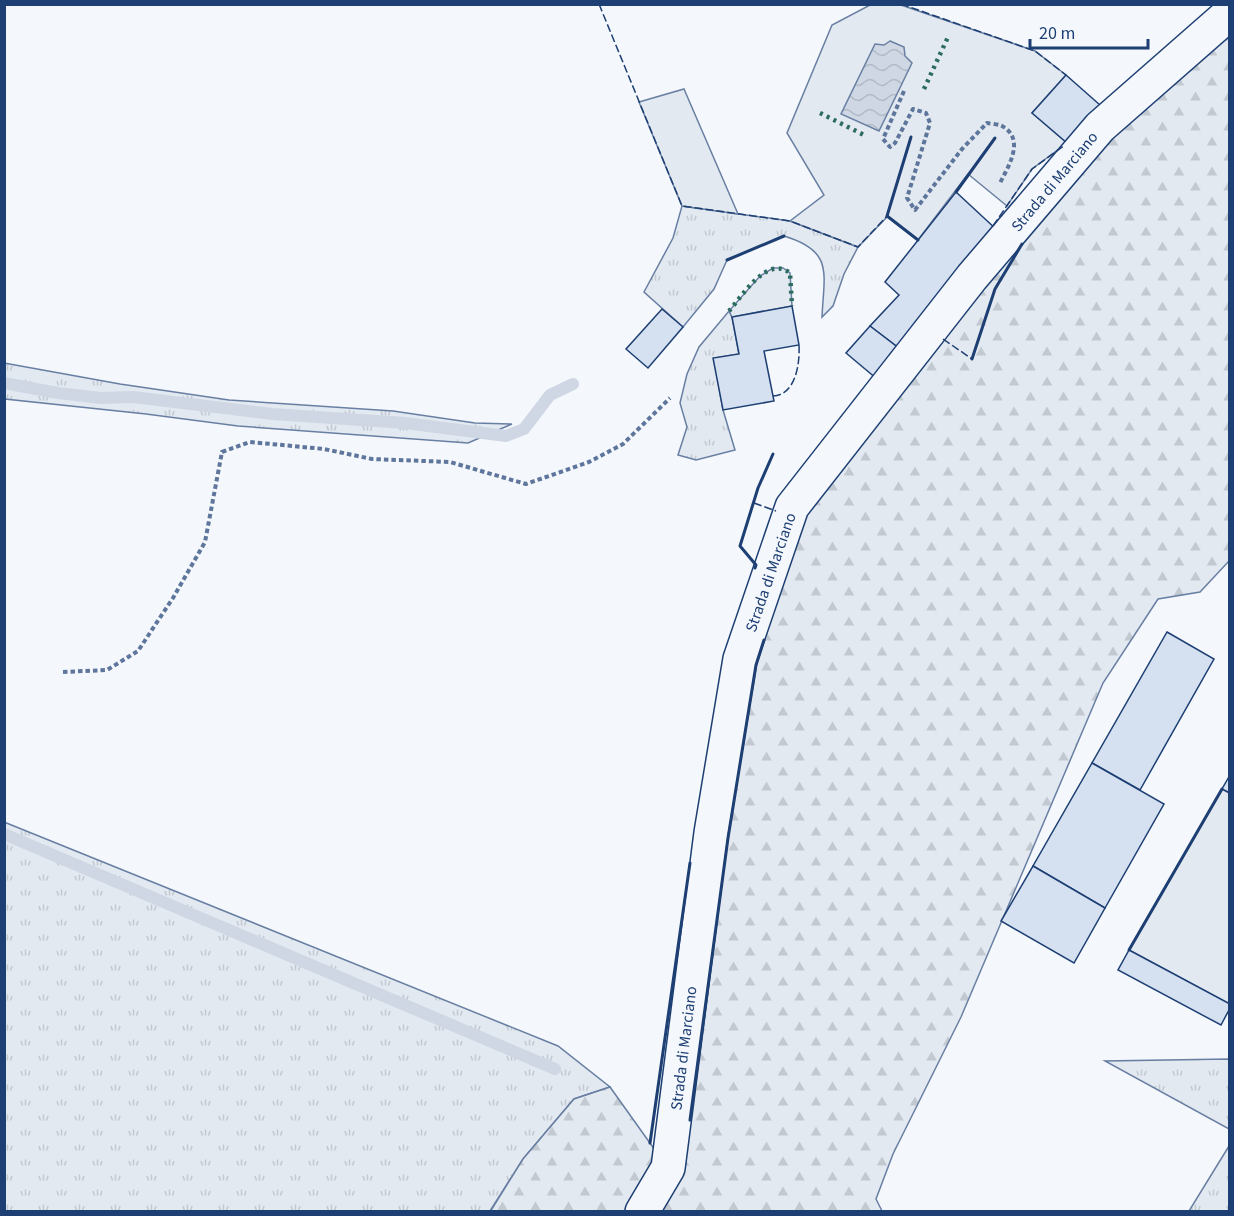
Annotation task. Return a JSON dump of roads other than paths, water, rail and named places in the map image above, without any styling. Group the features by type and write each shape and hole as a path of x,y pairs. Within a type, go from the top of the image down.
{"street":[{"name":"Strada di Marciano","path":"642,1212 668,1168 711,833 740,659 792,507 972,277 1100,127 1230,13"}],"water":[{"path":"890,41 904,47 905,56 912,63 879,131 841,114 875,44 884,45"}],"waterway":[{"path":"4,383 101,398 133,397 273,414 405,423 506,436 524,429 550,395 573,384"},
{"path":"4,834 555,1069"}]}
